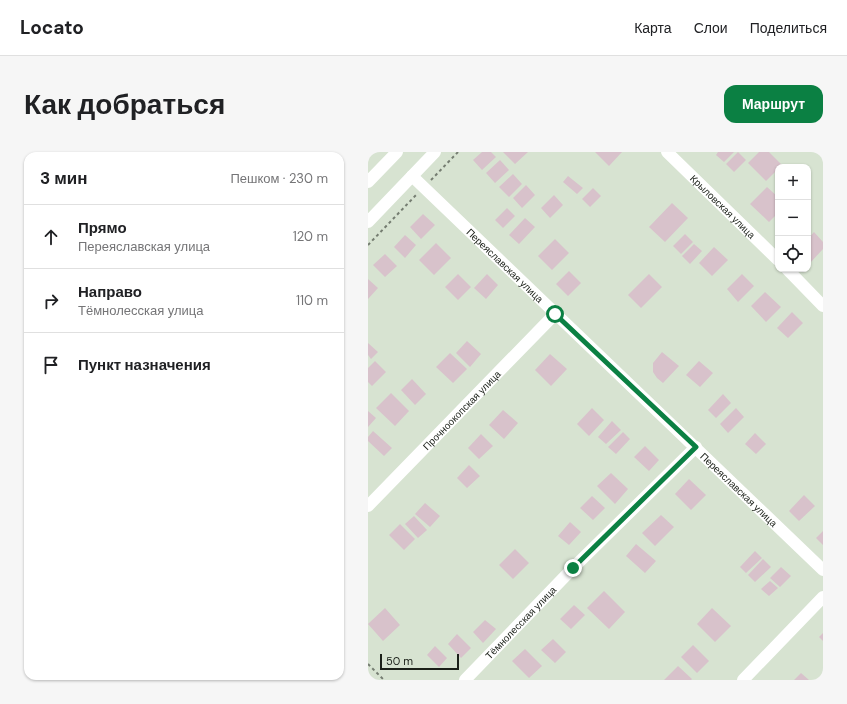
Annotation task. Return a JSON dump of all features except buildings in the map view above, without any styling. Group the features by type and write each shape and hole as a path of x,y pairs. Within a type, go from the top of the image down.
{"street":[{"path":"368,182 397,152"},
{"path":"368,222 436,152"},
{"name":"Крыловская улица","path":"667,152 775,257"},
{"name":"Переяславская улица","path":"412,176 823,570"},
{"path":"790,272 823,306"},
{"name":"Прочноокопская улица","path":"368,506 555,314"},
{"name":"Тёмнолесская улица","path":"465,680 573,568 696,447"},
{"path":"742,680 823,597"}],"path":[{"path":"368,246 458,152"},
{"path":"368,664 384,680"}],"route":[{"path":"555,314 696,447 573,568"}]}
